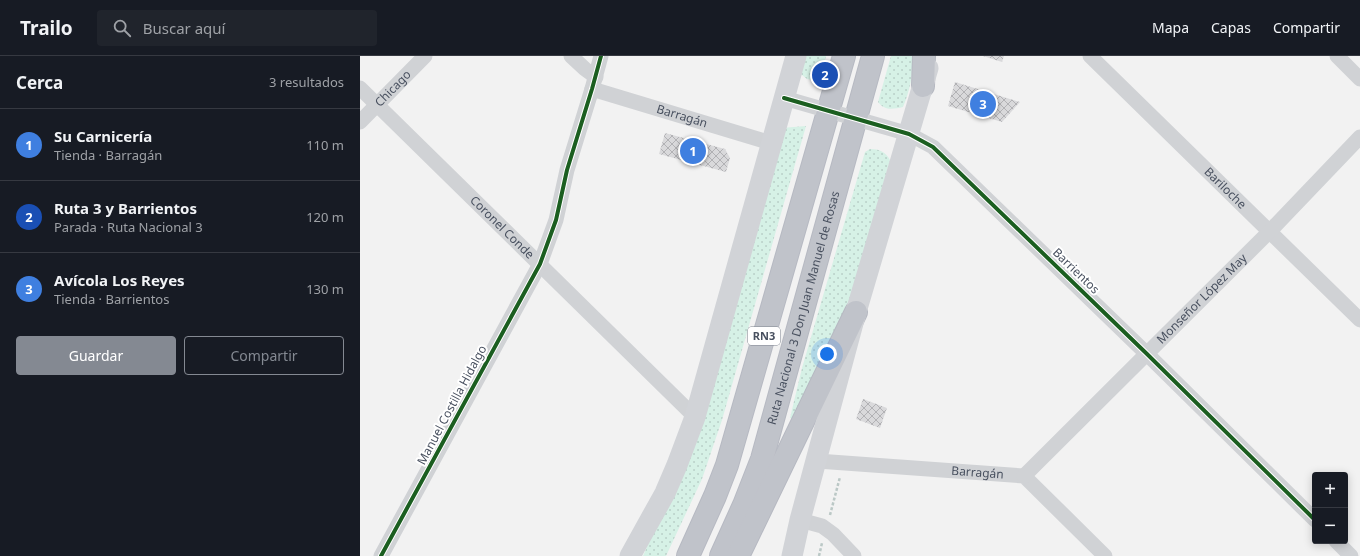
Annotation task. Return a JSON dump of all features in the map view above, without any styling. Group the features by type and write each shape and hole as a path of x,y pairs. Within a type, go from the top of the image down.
{"highway":[{"name":"Ruta Nacional 3 Don Juan Manuel de Rosas","path":"721,556 744,505 762,459 873,56"},
{"path":"923,86 924,56"},
{"name":"RN3","path":"688,556 715,496 729,458 843,59"},
{"path":"738,556 856,312"}],"street":[{"name":"Chicago","path":"360,122 425,56"},
{"name":"Barragán","path":"571,56 584,69 594,83 771,142"},
{"name":"Manuel Costilla Hidalgo","path":"381,556 540,264 556,220 567,170 601,56"},
{"path":"630,556 665,493 677,466 695,417 796,56"},
{"path":"792,556 800,520 856,312 932,56"},
{"path":"1337,56 1360,79"},
{"name":"Bariloche","path":"1096,58 1360,320"},
{"name":"Coronel Conde","path":"360,88 695,417"},
{"name":"Barrientos","path":"784,98 910,134 933,147 1147,354 1312,517"},
{"name":"Monseñor López May","path":"1024,476 1270,231 1360,137"},
{"name":"Barragán","path":"817,461 1024,476"},
{"path":"1024,476 1105,556"},
{"path":"800,520 822,526 833,534 854,556"},
{"path":"1339,544 1351,556"}],"path":[{"path":"819,556 844,463"}],"green space":[{"path":"801,56 826,56 821,77 818,81 807,79 797,71"},
{"path":"891,56 913,56 911,82 906,100 903,107 893,109 883,107 878,102"},
{"path":"806,126 722,420 702,479 666,556 643,556 682,467 781,128"},
{"path":"870,149 882,152 890,160 853,292 794,420 790,418 802,368 865,152"}],"building":[{"path":"983,56 1004,56 1002,62"},
{"path":"955,82 1020,102 1002,122 948,106"},
{"path":"665,133 725,149 730,158 726,172 659,154"},
{"path":"863,399 887,408 880,428 856,419"}],"cycle path":[{"path":"381,556 540,264 556,220 567,170 601,56"},
{"path":"784,98 909,134 933,147 1147,354 1312,517"}],"place":[{"name":"Ruta 3 y Barrientos","path":"825,75"},
{"name":"Avícola Los Reyes","path":"983,104"},
{"name":"Su Carnicería","path":"693,151"}]}
